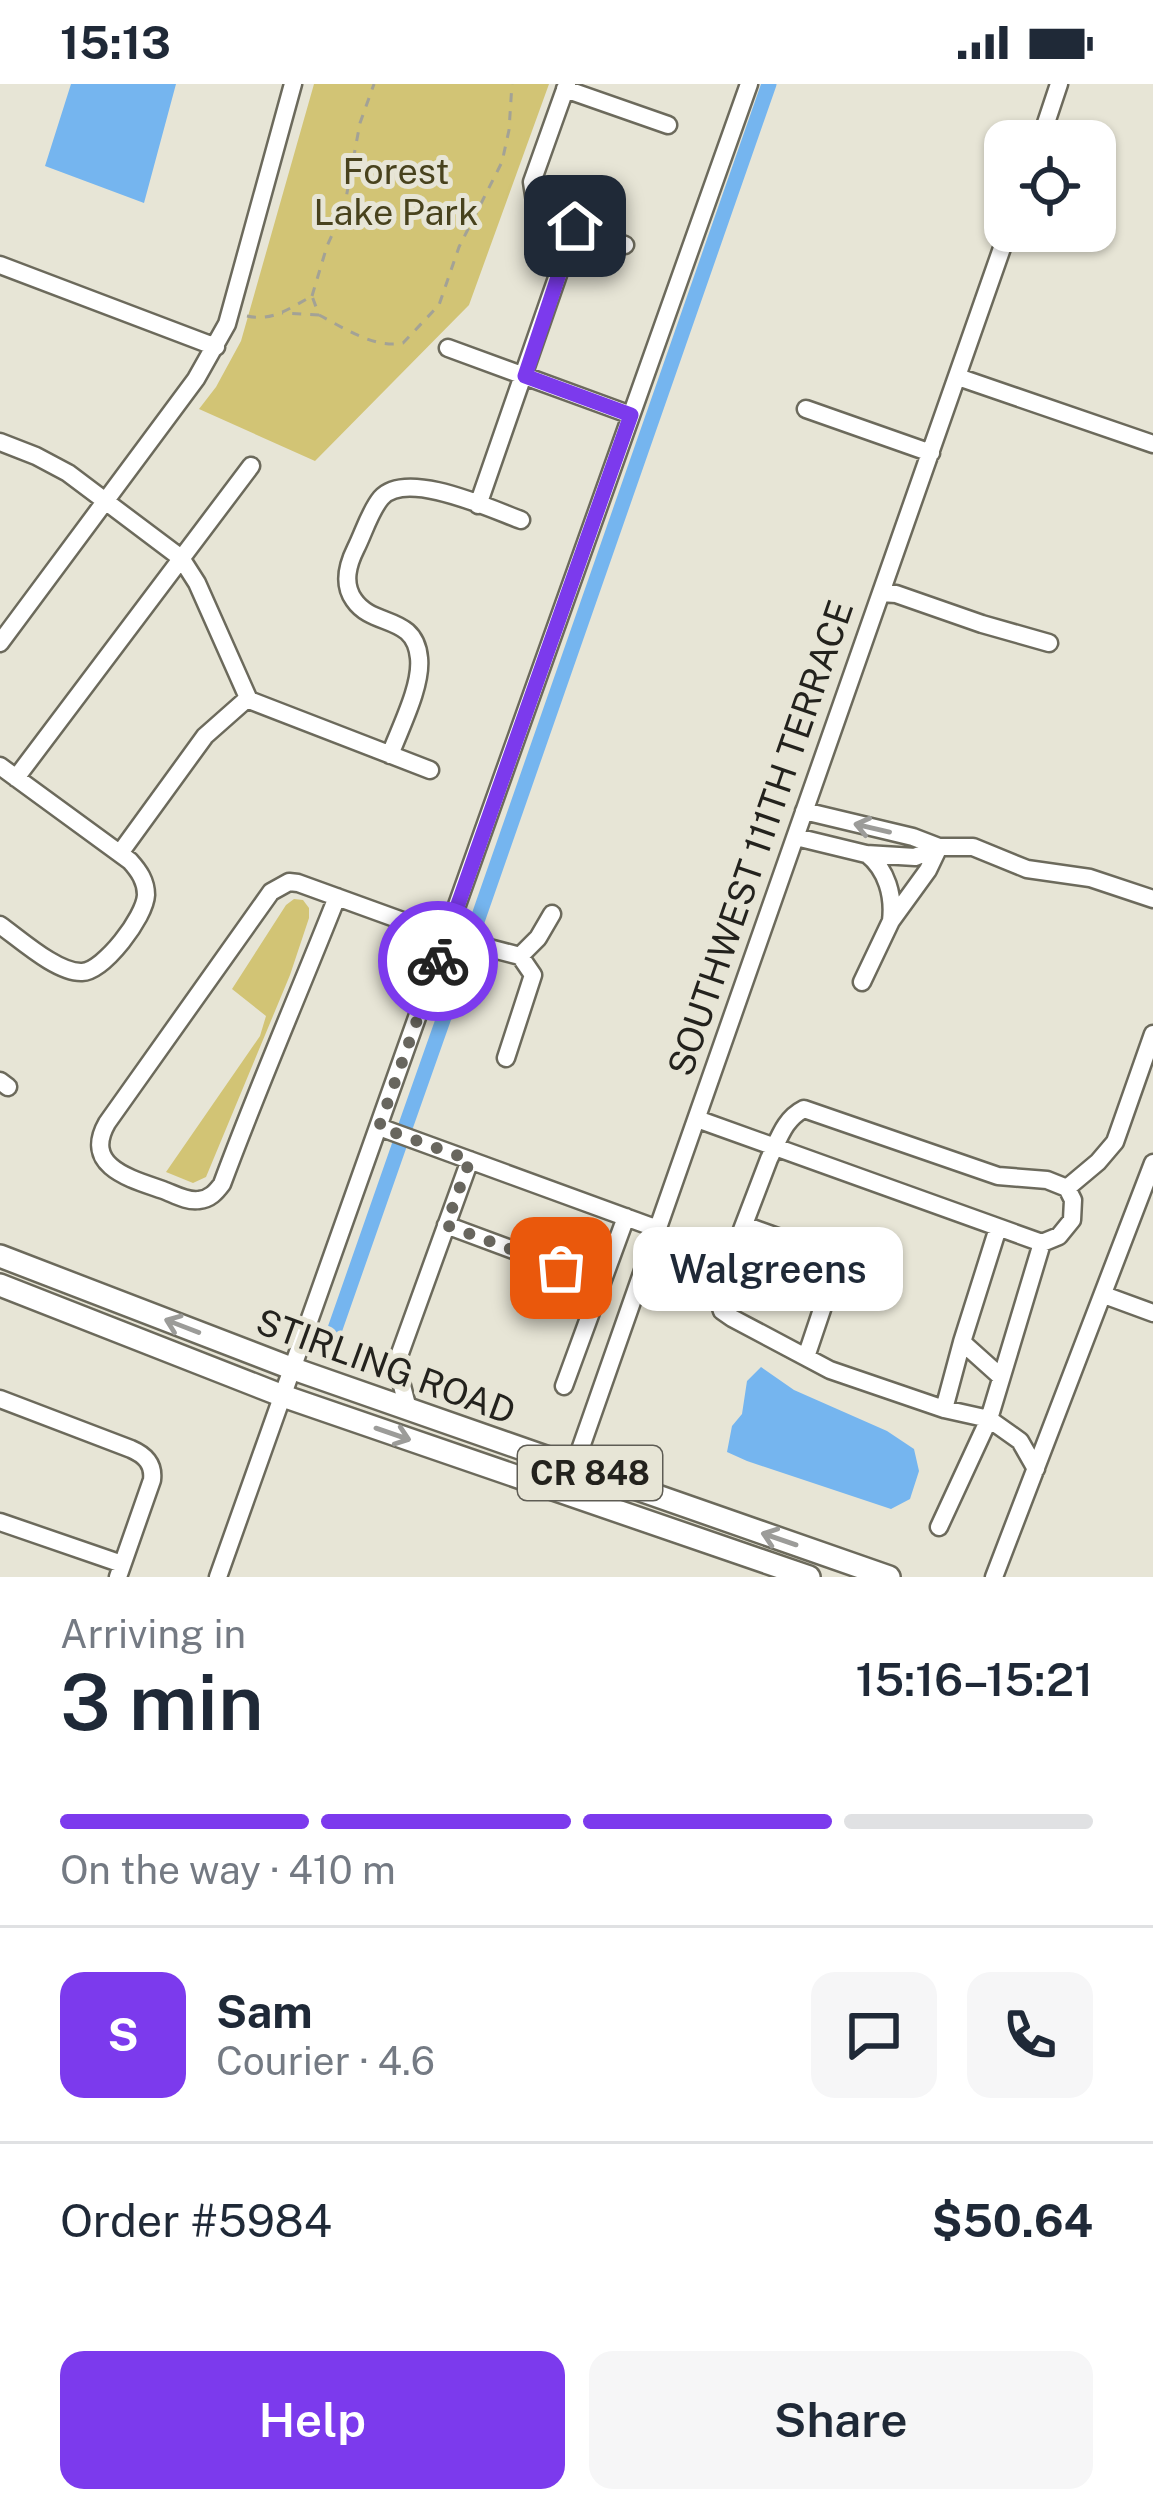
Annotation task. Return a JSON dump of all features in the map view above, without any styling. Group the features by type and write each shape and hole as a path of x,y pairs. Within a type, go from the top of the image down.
{"main road":[{"name":"STIRLING ROAD","path":"0,1256 291,1368 890,1577"},
{"name":"STIRLING ROAD","path":"0,1285 283,1396 809,1577"}],"street":[{"path":"1,639 217,347 235,298 292,84"},
{"path":"218,1577 748,84"},
{"path":"1047,120 1059,84"},
{"path":"625,245 546,216 535,202 532,182 566,86 668,125"},
{"path":"478,505 575,226"},
{"name":"SOUTHWEST 111TH TERRACE","path":"574,1467 1001,252"},
{"path":"0,265 217,347"},
{"path":"448,348 631,415"},
{"path":"958,377 1153,444"},
{"path":"806,410 931,453"},
{"path":"0,442 53,464 181,557 248,699 430,770"},
{"path":"16,778 251,466"},
{"path":"390,755 418,680 420,660 405,628 374,616 355,602 347,581 348,562 382,497 397,488 418,486 521,520"},
{"path":"881,593 1049,643"},
{"path":"120,853 205,736 248,699"},
{"path":"0,766 120,853 137,869 146,896 109,958 91,970 59,966 0,925"},
{"path":"805,811 939,847 973,848 1027,869 1090,878 1153,899"},
{"path":"796,837 866,854 915,857 939,847"},
{"path":"862,982 891,921 928,871 939,847"},
{"path":"866,854 883,871 890,890 891,921"},
{"path":"337,897 222,1184 208,1198 189,1200 120,1174 105,1161 101,1149 107,1124 271,892 289,882 337,897 447,937 520,956 533,975 506,1058"},
{"path":"520,956 553,914"},
{"path":"1066,1188 1115,1142 1153,1034"},
{"path":"697,1119 775,1147 1042,1244 1059,1236 1072,1220 1073,1200 1066,1188 1047,1180 998,1176 805,1109 784,1126 775,1147 744,1225 717,1295 722,1311 830,1370 944,1409 989,1419 1019,1441 1036,1469"},
{"path":"379,1127 658,1229"},
{"path":"408,1409 399,1356 470,1160"},
{"path":"994,1577 1153,1163"},
{"path":"564,1386 626,1216"},
{"path":"446,1225 602,1283"},
{"path":"744,1225 839,1259 806,1357"},
{"path":"944,1409 998,1228"},
{"path":"939,1527 989,1419 1042,1244"},
{"path":"1104,1295 1153,1312"},
{"path":"962,1342 1001,1377"},
{"path":"0,1399 131,1449 150,1464 152,1480 120,1571 0,1522"}],"path":[{"path":"319,315 312,296 344,209 360,123 374,84"},
{"path":"282,313 319,315 358,336 403,343 439,305 459,247 502,162 512,84"},
{"path":"247,316 274,317 312,296"}],"green space":[{"name":"Forest Lake Park","path":"314,84 549,84 469,305 315,461 199,409 241,341"},
{"path":"294,899 303,900 309,918 206,1177 193,1183 166,1172 260,1036 266,1016 232,989"}],"water":[{"path":"71,84 176,84 144,203 45,166"},
{"path":"761,1367 794,1390 887,1431 914,1449 919,1471 910,1499 891,1509 727,1452 732,1426 742,1414 747,1381"}],"waterway":[{"path":"474,930 769,84"},
{"path":"406,1125 467,952"},
{"path":"329,1346 399,1146"}],"way so far":[{"path":"438,961 379,1127 470,1160 446,1225 561,1268"}],"place":[{"name":"Walgreens","path":"561,1268"}],"route":[{"path":"438,961 631,415 525,376 575,226"}]}
